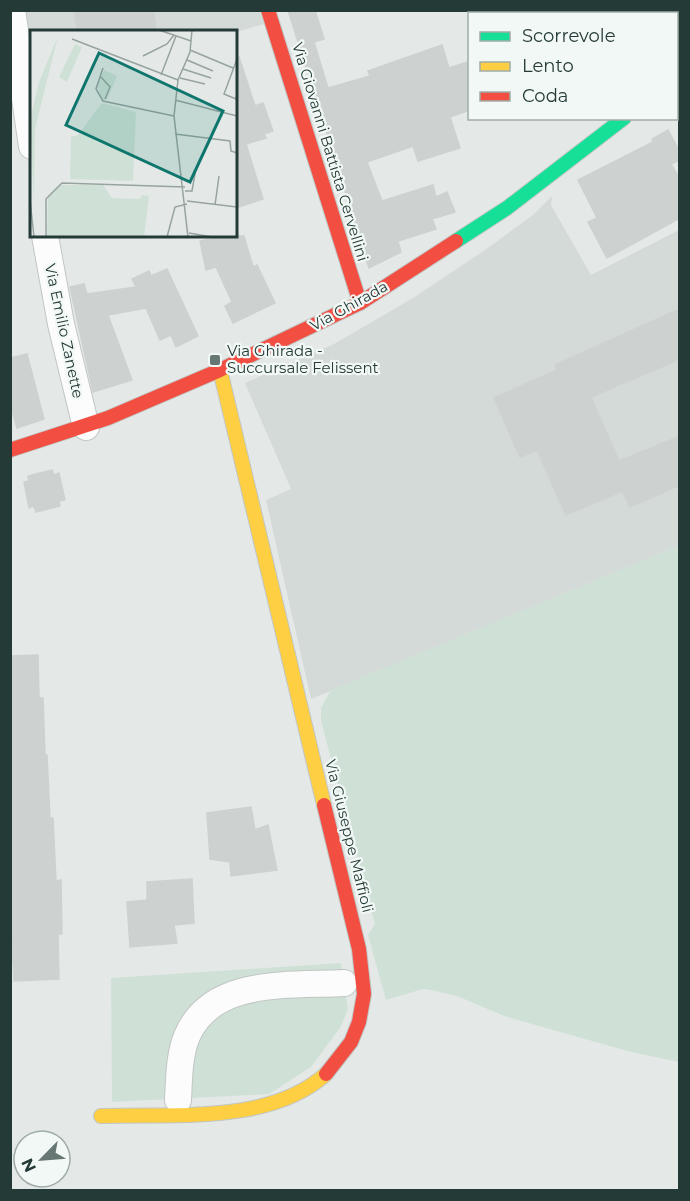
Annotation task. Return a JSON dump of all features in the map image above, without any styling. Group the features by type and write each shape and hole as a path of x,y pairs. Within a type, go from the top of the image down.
{"street":[{"path":"12,10 30,132"},
{"name":"Via Giovanni Battista Cervellini","path":"268,10 360,303"},
{"name":"Via Ghirada","path":"10,450 86,426 220,370 360,303 507,208 621,120"},
{"name":"Via Emilio Zanette","path":"45,237 63,335 86,426"},
{"name":"Via Giuseppe Maffioli","path":"101,1116 246,1111 269,1107 292,1099 311,1088 334,1065 356,1030 364,1001 364,977 359,949 220,370"},
{"path":"178,1100 180,1069 187,1036 201,1014 228,995 258,988 344,983"}],"shaded area":[{"path":"26,11 259,11 264,24 237,32 30,30 30,39"},
{"path":"552,196 551,205 591,275 679,230 679,546 311,699 266,500 291,489 245,383 334,344 413,298 488,248 534,214"}],"green space":[{"path":"679,546 679,1062 631,1052 504,1016 457,996 431,990 423,989 386,1000 368,935 375,924 321,721 321,708 331,690"},
{"path":"341,963 348,1009 340,1028 311,1067 269,1094 112,1102 111,978"}],"building":[{"path":"74,10 153,10 156,29 130,30 78,30"},
{"path":"288,10 315,10 324,39 314,42 328,88 370,76 368,71 442,45 449,68 468,62 468,111 450,117 460,148 418,161 413,146 367,162 382,201 433,185 436,197 447,192 455,212 432,219 436,229 398,241 401,252 369,268"},
{"path":"239,57 255,106 263,103 273,131 264,134 266,138 246,144 263,199 237,208 237,58"},
{"path":"668,130 680,152 680,160 671,164 680,179 680,218 607,258 588,222 597,218 578,180 653,142 652,139"},
{"path":"244,236 253,267 257,265 275,303 233,323 225,306 232,302 216,267 206,270 200,241"},
{"path":"167,269 198,336 176,347 171,335 160,340 146,308 108,315 132,380 93,392 70,287 84,284 87,294 136,287 132,279 149,271 151,276"},
{"path":"680,309 680,359 591,397 619,461 680,436 680,485 630,507 622,491 566,515 537,450 520,457 494,398 557,370 555,365"},
{"path":"27,354 44,419 17,428 10,404 10,358"},
{"path":"52,470 54,475 59,473 65,500 59,501 60,506 36,512 34,506 29,508 24,482 29,481 28,476"},
{"path":"38,655 39,698 43,698 45,755 47,755 50,818 53,818 56,881 61,880 62,934 58,934 59,979 14,981 10,907 10,656"},
{"path":"251,807 255,830 268,825 277,870 231,876 230,862 210,859 207,813"},
{"path":"192,879 194,923 174,925 177,943 130,947 127,902 147,900 147,882"}],"traffic: fast":[{"path":"456,241 507,208 621,120"}],"traffic: slow":[{"path":"220,370 324,805"},
{"path":"101,1116 189,1115 249,1109 277,1102 303,1090 326,1074"}],"traffic: jam":[{"path":"268,10 360,303"},
{"path":"10,450 108,418 220,370 360,303 456,241"},
{"path":"324,805 359,949 364,994 359,1022 351,1042 326,1074"}],"place":[{"name":"Via Ghirada - Succursale Felissent","path":"215,360"}]}
